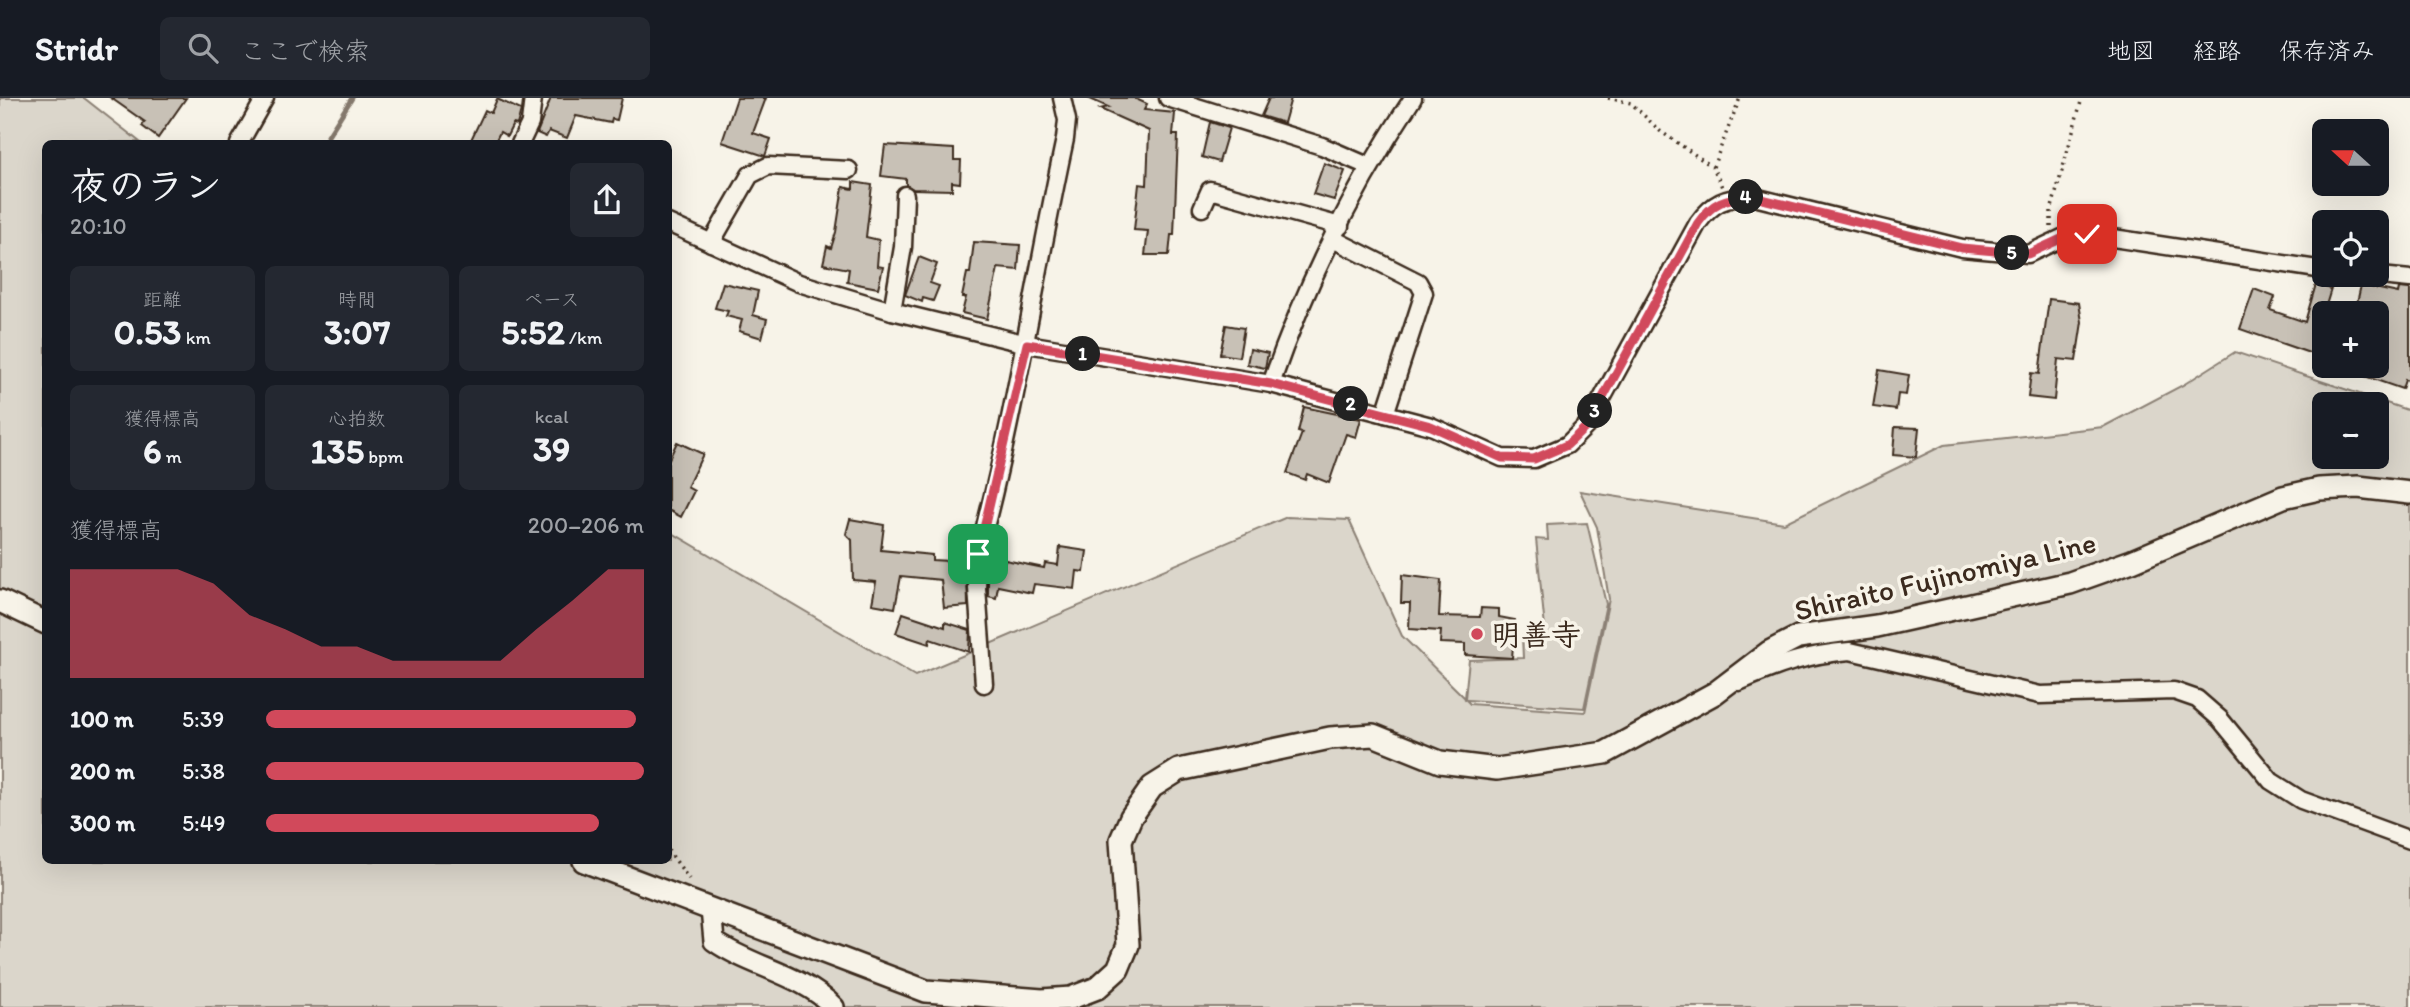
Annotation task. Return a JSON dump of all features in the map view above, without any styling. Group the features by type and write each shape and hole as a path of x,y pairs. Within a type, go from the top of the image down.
{"main road":[{"name":"Shiraito Fujinomiya Line","path":"592,864 926,990 1042,1000 1071,998 1097,988 1118,969 1128,945 1121,839 1131,817 1152,787 1179,770 1329,738 1373,735 1440,762 1497,769 1605,753 1714,693 1769,652 1798,637 1877,626 2070,583 2132,561 2283,497 2319,489 2358,487 2410,493"},
{"path":"0,601 42,621"}],"street":[{"path":"241,140 265,98"},
{"path":"522,140 530,123 533,98"},
{"path":"984,684 977,588 978,554 1027,344 1038,261 1065,139 1066,120 1062,98"},
{"path":"1168,98 1322,146 1368,166"},
{"path":"1271,384 1297,310 1368,166 1413,98"},
{"path":"711,243 750,175 768,166 849,170"},
{"path":"1202,208 1210,190 1336,232 1418,282 1424,293 1385,414"},
{"path":"892,311 903,247 905,195"},
{"path":"672,225 799,283 892,311 1027,344 1271,384 1431,426 1502,458 1534,459 1567,445 1588,425 1698,223 1711,205 1727,198 1750,196 1962,248 2028,254 2050,243 2087,234 2312,268"},
{"path":"2389,277 2410,279"},
{"path":"1714,693 1786,661 1820,653 1850,651 2040,695 2174,691 2197,699 2220,719 2271,781 2301,800 2410,840"},
{"path":"711,909 714,941 735,955 819,992 834,1007"}],"path":[{"path":"1608,98 1631,103 1660,131 1713,167 1727,198"},
{"path":"1713,167 1740,98"},
{"path":"2050,243 2052,211 2082,98"}],"shaded area":[{"path":"0,98 84,98 137,140 42,140 42,864 672,864 672,533 915,676 1287,517 1349,520 1402,636 1465,698 1469,660 1523,658 1522,636 1546,638 1536,539 1548,540 1547,525 1587,523 1606,604 1584,708 1466,700 1470,704 1585,712 1609,599 1597,527 1580,491 1784,523 1944,445 2103,427 2183,385 2235,352 2354,392 2312,392 2312,469 2389,469 2389,404 2410,411 2410,1007 0,1007"}],"building":[{"path":"111,98 186,98 158,138 142,126 145,122"},
{"path":"551,98 622,98 617,120 612,119 611,123 576,116 567,138 549,131 546,137 537,133"},
{"path":"737,98 766,98 753,133 771,139 765,156 722,142"},
{"path":"1088,98 1134,98 1147,104 1144,110 1175,113 1173,135 1178,135 1174,235 1171,235 1169,255 1145,255 1148,231 1134,230 1139,184 1147,185 1149,131 1100,109 1108,107"},
{"path":"1269,98 1291,98 1284,123 1261,116"},
{"path":"497,99 521,110 517,125 513,124 507,136 500,132 496,140 471,140 485,110 491,113"},
{"path":"1210,122 1229,128 1219,162 1202,157"},
{"path":"885,145 954,149 954,160 961,160 960,183 952,182 952,190 913,189 906,185 906,179 881,176"},
{"path":"1324,163 1345,171 1334,200 1313,194"},
{"path":"853,182 872,185 866,237 879,240 877,266 883,267 878,288 847,282 849,269 823,264 827,246 831,248 836,232 843,187 853,189"},
{"path":"974,242 1020,245 1018,270 998,268 987,319 962,313 966,297 962,297 967,273 970,273"},
{"path":"919,257 937,264 930,283 939,286 933,301 923,298 922,302 905,295"},
{"path":"723,283 758,291 753,315 767,319 762,338 739,331 742,320 726,316 728,311 715,308"},
{"path":"2315,287 2331,289 2327,301 2312,301 2312,354 2240,329 2254,289 2275,297 2270,310 2305,322"},
{"path":"2361,287 2398,293 2399,288 2410,289 2410,381 2405,380 2402,389 2370,378 2389,378 2389,301 2357,301"},
{"path":"2049,299 2079,303 2082,322 2076,361 2058,359 2054,400 2028,397 2031,373 2039,374"},
{"path":"1226,325 1244,328 1239,357 1220,354"},
{"path":"1250,349 1268,353 1265,368 1247,364"},
{"path":"1879,370 1909,375 1906,395 1898,394 1896,410 1873,407"},
{"path":"1304,407 1361,419 1356,437 1346,434 1329,483 1307,474 1305,480 1287,473 1302,433 1298,432"},
{"path":"1895,427 1919,428 1916,457 1893,455"},
{"path":"677,442 703,454 687,487 694,491 681,517 672,512 672,453"},
{"path":"850,519 884,525 881,550 932,555 932,560 967,562 968,606 944,608 941,580 901,576 895,608 872,604 876,582 853,580 852,540 846,534"},
{"path":"1060,547 1087,551 1084,572 1077,571 1075,589 1034,584 1032,593 998,586 996,598 988,596 988,571 998,573 1005,560 1044,568 1045,563 1058,565"},
{"path":"1402,575 1441,580 1439,616 1480,617 1481,608 1499,609 1499,617 1515,620 1512,658 1465,655 1465,644 1440,643 1441,631 1409,629 1410,603 1401,603"},
{"path":"903,613 945,627 945,622 970,630 969,652 930,639 929,644 896,633"}],"waterway":[{"path":"326,140 352,98"}],"place":[{"name":"明善寺","path":"1477,634"}],"route":[{"path":"978,554 990,512 1027,344 1111,360 1271,384 1431,426 1502,458 1534,459 1567,445 1588,425 1635,333 1698,223 1711,205 1727,198 1750,196 1962,248 2028,254 2063,238 2087,234"}]}
